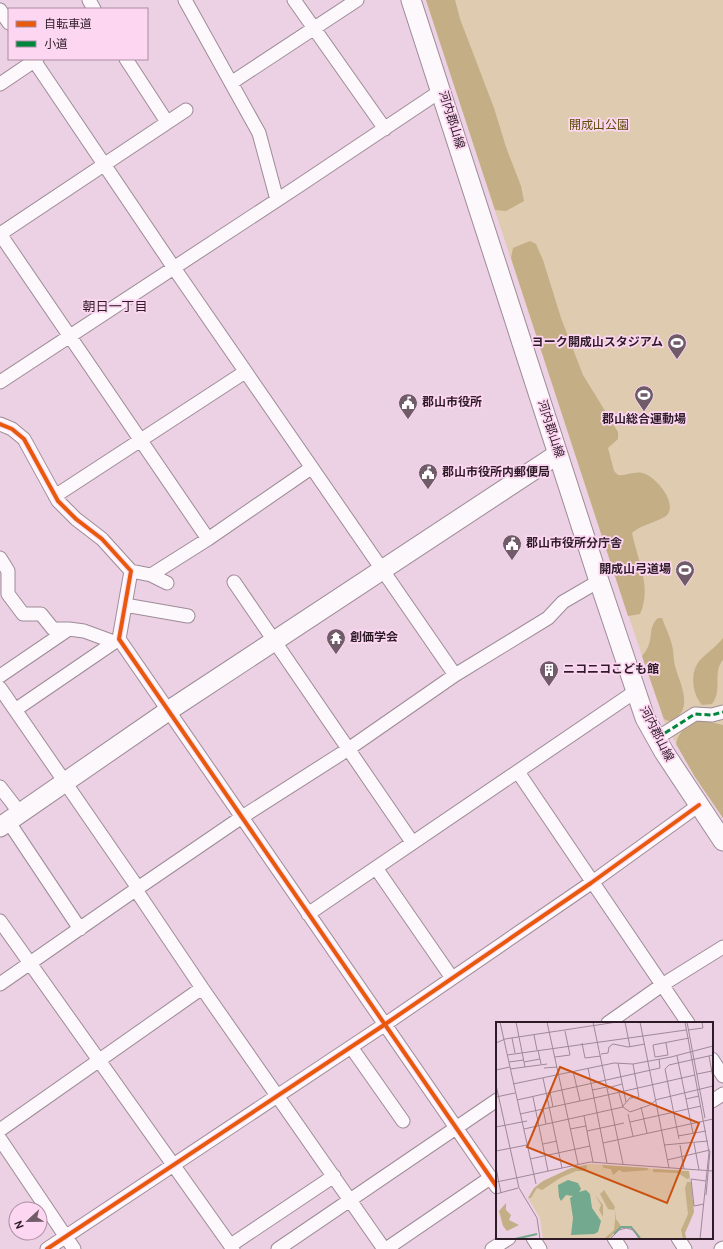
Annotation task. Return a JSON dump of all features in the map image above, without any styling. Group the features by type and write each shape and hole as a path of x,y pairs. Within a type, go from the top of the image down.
{"main road":[{"name":"河内郡山線","path":"411,0 442,90 599,581 645,718 723,842"},
{"path":"9,820 168,711 558,454"}],"street":[{"path":"185,0 259,133 277,200"},
{"path":"294,0 385,129"},
{"path":"231,83 357,0"},
{"path":"0,10 8,22"},
{"path":"0,84 35,60 174,268 381,571 455,676"},
{"path":"127,60 167,122"},
{"path":"0,382 442,90"},
{"path":"186,110 0,234 208,539"},
{"path":"55,496 245,372"},
{"path":"0,424 12,429 24,439 55,496 76,519 102,539 131,570 151,575 167,583"},
{"path":"151,575 208,539 311,468"},
{"path":"0,558 8,571 8,594 18,609 26,615 41,614 53,629 69,629 117,641 242,817 455,1128 494,1182 385,1249 202,988 137,889 0,688"},
{"path":"15,710 117,641 131,570"},
{"path":"0,984 242,817 347,750 455,676 548,618 563,602 599,581"},
{"path":"234,582 347,750 412,842"},
{"path":"125,605 188,616"},
{"path":"0,676 69,629"},
{"path":"308,914 636,690"},
{"path":"665,733 695,714 712,715 723,712"},
{"path":"518,772 591,883 687,1022"},
{"path":"0,787 9,820 80,929"},
{"path":"47,1249 384,1025 591,883 699,805"},
{"path":"376,868 452,978"},
{"path":"0,921 232,1247 334,1176"},
{"path":"609,1022 723,947"},
{"path":"0,1130 202,988"},
{"path":"350,1047 403,1121"},
{"path":"713,1061 723,1076"},
{"path":"713,1100 723,1094"},
{"path":"278,1249 496,1101"},
{"path":"0,1139 74,1249"},
{"path":"492,1249 507,1239"},
{"path":"534,1239 540,1249"},
{"path":"615,1239 621,1249"},
{"path":"679,1239 685,1249"}],"green space":[{"name":"開成山公園","path":"426,0 723,0 723,818 695,777 665,724 601,534"}],"shaded area":[{"path":"426,0 455,0 460,19 494,108 506,147 521,186 524,201 506,211 495,210"},
{"path":"530,241 536,244 543,260 561,318 583,375 618,432 618,439 608,448 614,471 618,475 642,473 647,475 664,490 670,504 670,510 667,515 641,527 632,533 643,574 645,594 640,614 628,616 511,258 513,248"},
{"path":"658,618 662,618 670,638 675,666 684,696 682,710 671,722 664,719 642,656 649,645 652,626"},
{"path":"723,638 723,660 718,670 717,693 712,704 702,705 694,689 693,676 697,664"},
{"path":"701,720 723,725 723,818 695,777 676,744 679,735 685,728 692,723"}],"marked path":[{"path":"665,733 695,714 712,715 723,712"}],"cycle path":[{"path":"0,424 12,429 24,439 58,501 76,519 102,539 131,571 119,639 496,1186"},
{"path":"47,1249 384,1025 591,883 699,805"}],"place":[{"name":"ヨーク開成山スタジアム","path":"677,360"},
{"name":"郡山総合運動場","path":"644,412"},
{"name":"郡山市役所","path":"408,420"},
{"name":"郡山市役所内郵便局","path":"428,490"},
{"name":"郡山市役所分庁舎","path":"512,561"},
{"name":"開成山弓道場","path":"685,587"},
{"name":"創価学会","path":"336,655"},
{"name":"ニコニコこども館","path":"549,687"}],"district":[{"name":"朝日一丁目","path":"115,308"}]}
